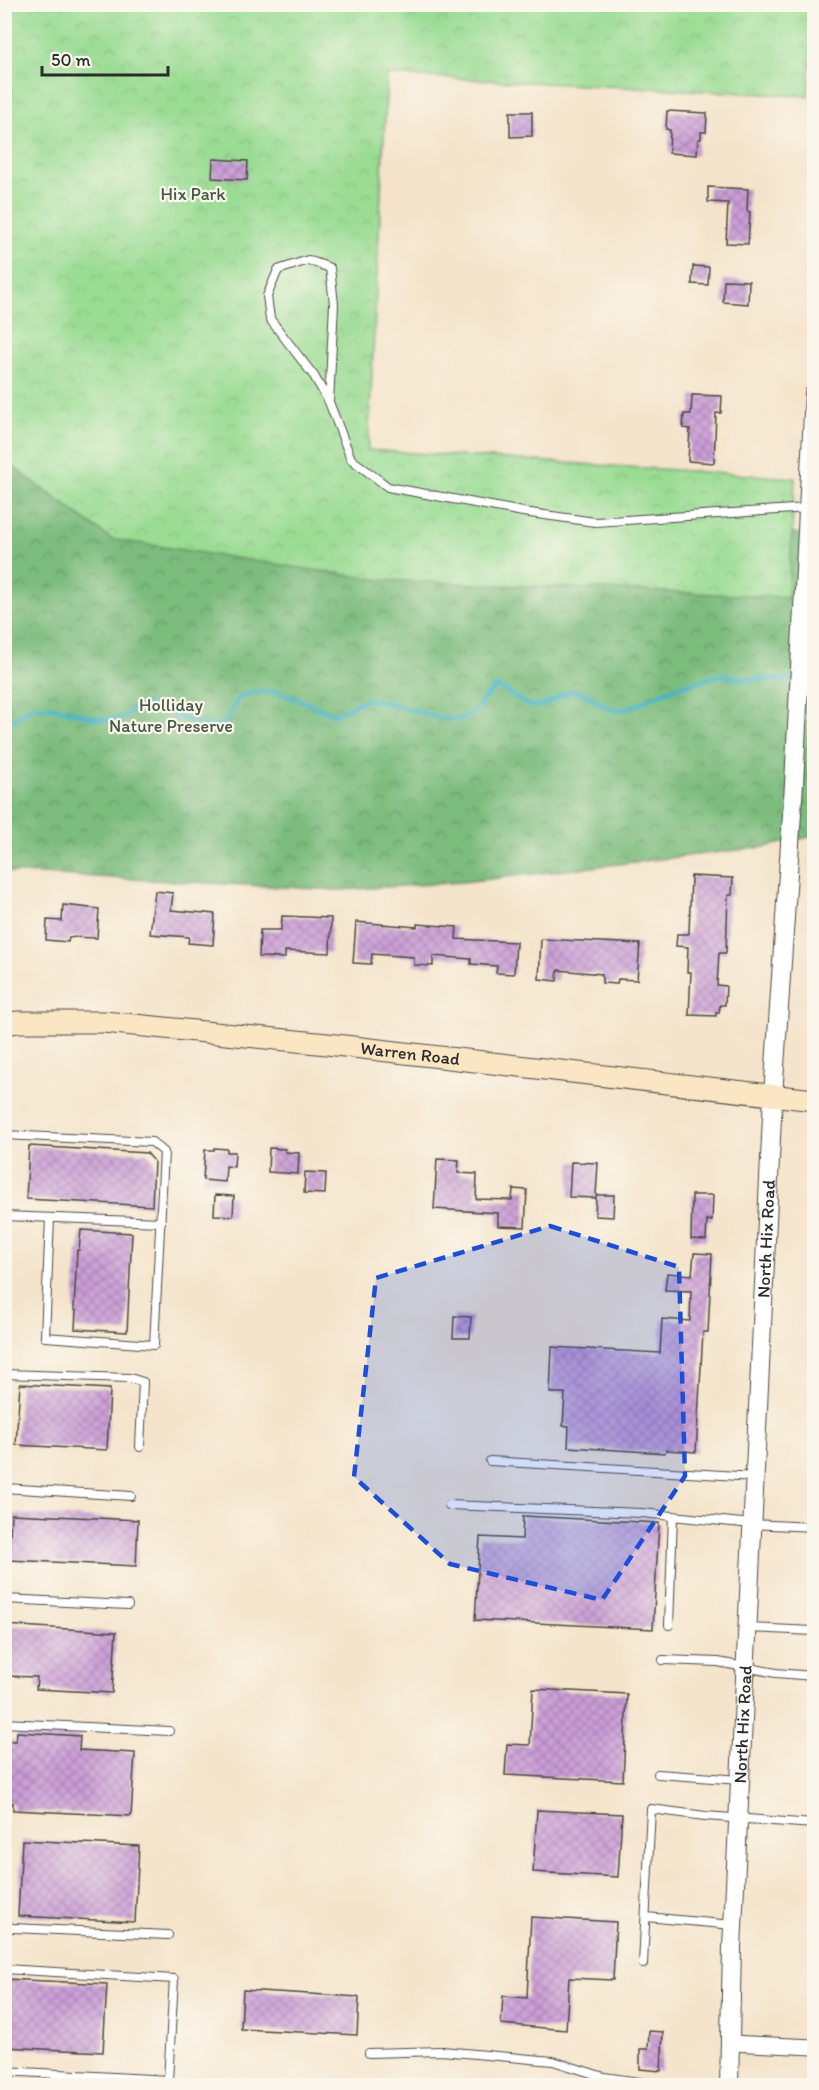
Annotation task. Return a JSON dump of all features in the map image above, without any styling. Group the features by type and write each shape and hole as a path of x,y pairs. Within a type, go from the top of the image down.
{"main road":[{"name":"Warren Road","path":"4,1024 104,1022 327,1044 814,1100"}],"street":[{"name":"North Hix Road","path":"729,2085 733,1925 773,1096 798,713 814,394"},
{"path":"730,2043 814,2047"}],"lane":[{"path":"329,402 334,304 330,268 308,260 278,270 267,296 270,319 314,376 329,402 351,459 388,487 523,512 595,522 808,508"},
{"path":"4,1135 152,1142 164,1152 154,1345 45,1337 50,1218"},
{"path":"4,1216 161,1222"},
{"path":"4,1374 130,1378 143,1382 140,1447"},
{"path":"490,1461 755,1477"},
{"path":"4,1488 131,1496"},
{"path":"449,1505 673,1516 752,1524 814,1527"},
{"path":"669,1625 673,1516"},
{"path":"4,1599 128,1605"},
{"path":"747,1628 814,1631"},
{"path":"663,1660 718,1662 776,1673 814,1676"},
{"path":"4,1723 169,1731"},
{"path":"658,1774 740,1780"},
{"path":"643,1964 651,1809 814,1824"},
{"path":"646,1917 733,1925"},
{"path":"814,1922 812,1987 814,1987"},
{"path":"4,1925 13,1928 168,1935"},
{"path":"4,1969 174,1979 168,2080 4,2071"},
{"path":"369,2053 442,2051 553,2061 604,2076 667,2085"}],"highlighted area":[{"path":"550,1226 679,1267 685,1476 602,1600 450,1564 354,1477 376,1278"}],"green space":[{"name":"Hix Park","path":"731,4 813,9 808,96 387,75 368,450 795,478 788,597 380,580 111,539 5,461 4,5"},
{"name":"Holliday Nature Preserve","path":"4,461 111,539 380,580 787,597 792,532 814,539 814,836 764,847 463,882 339,890 5,872"}],"building":[{"path":"667,111 707,113 706,132 701,132 701,139 698,139 697,155 669,153 670,130 666,129"},
{"path":"510,112 532,112 532,136 510,137"},
{"path":"213,159 248,161 247,180 212,178"},
{"path":"708,187 748,189 747,211 750,212 748,244 726,243 728,203 708,202"},
{"path":"693,266 709,267 708,285 692,284"},
{"path":"724,280 749,281 748,304 723,302"},
{"path":"692,395 722,396 721,413 716,413 714,463 688,461 690,429 683,428 684,414 691,414"},
{"path":"691,876 733,878 732,895 728,895 726,953 719,953 717,985 726,986 725,1005 720,1005 716,1016 689,1015 691,972 687,972 688,947 676,946 677,934 689,933"},
{"path":"155,891 173,893 171,910 215,914 213,945 188,943 189,937 150,934"},
{"path":"63,905 99,909 97,938 69,937 68,942 46,940 47,920 62,921"},
{"path":"282,916 331,918 330,953 285,951 285,958 259,957 260,930 281,930"},
{"path":"356,922 417,927 417,924 457,927 456,939 516,942 514,974 496,973 497,966 471,964 471,959 433,956 433,966 414,965 414,957 372,954 371,964 353,963"},
{"path":"541,939 640,944 637,980 618,979 617,984 602,983 602,974 558,970 557,981 539,979"},
{"path":"29,1146 147,1153 154,1161 152,1206 26,1199"},
{"path":"214,1148 235,1152 234,1167 226,1166 225,1182 203,1180 205,1150 214,1150"},
{"path":"269,1148 299,1153 298,1174 268,1172"},
{"path":"437,1159 459,1160 458,1173 477,1174 476,1199 512,1200 513,1189 527,1190 525,1227 498,1226 498,1213 434,1209"},
{"path":"571,1162 598,1163 596,1195 614,1195 613,1217 595,1216 596,1198 569,1197"},
{"path":"305,1172 326,1173 325,1194 304,1193"},
{"path":"215,1195 234,1196 233,1216 214,1215"},
{"path":"692,1195 713,1195 712,1221 707,1220 706,1240 691,1239"},
{"path":"81,1230 132,1233 127,1332 75,1329 77,1250 79,1250"},
{"path":"694,1253 712,1254 708,1332 703,1332 696,1452 666,1450 665,1453 568,1447 569,1426 563,1426 565,1393 550,1393 552,1347 660,1353 662,1319 690,1321 691,1291 665,1290 667,1273 692,1275"},
{"path":"454,1316 471,1317 470,1338 453,1338"},
{"path":"20,1384 110,1389 107,1450 16,1445"},
{"path":"11,1514 138,1520 136,1566 9,1560"},
{"path":"523,1516 659,1523 653,1629 475,1620 480,1537 522,1539"},
{"path":"4,1625 116,1632 112,1693 36,1689 37,1677 4,1676"},
{"path":"533,1689 627,1694 623,1781 505,1775 507,1744 530,1745"},
{"path":"17,1732 80,1736 79,1750 135,1753 131,1816 13,1810 13,1803 4,1802 4,1741 16,1741"},
{"path":"537,1810 622,1814 618,1877 533,1872"},
{"path":"22,1840 139,1846 135,1922 18,1916"},
{"path":"531,1917 616,1922 613,1980 569,1978 566,2030 501,2024 503,1996 527,1998"},
{"path":"4,1979 107,1984 103,2052 4,2047"},
{"path":"243,1990 359,1997 357,2035 241,2029"},
{"path":"649,2031 663,2032 661,2071 640,2069 640,2049 648,2049"}],"waterway":[{"path":"4,728 35,707 55,707 94,718 114,720 147,704 198,724 218,726 224,723 239,698 251,693 263,692 287,696 334,714 361,702 372,700 454,719 469,716 497,687 533,706 545,704 567,692 574,691 585,694 610,709 621,710 661,693 704,679 725,675 740,679 797,681 814,686"}]}
